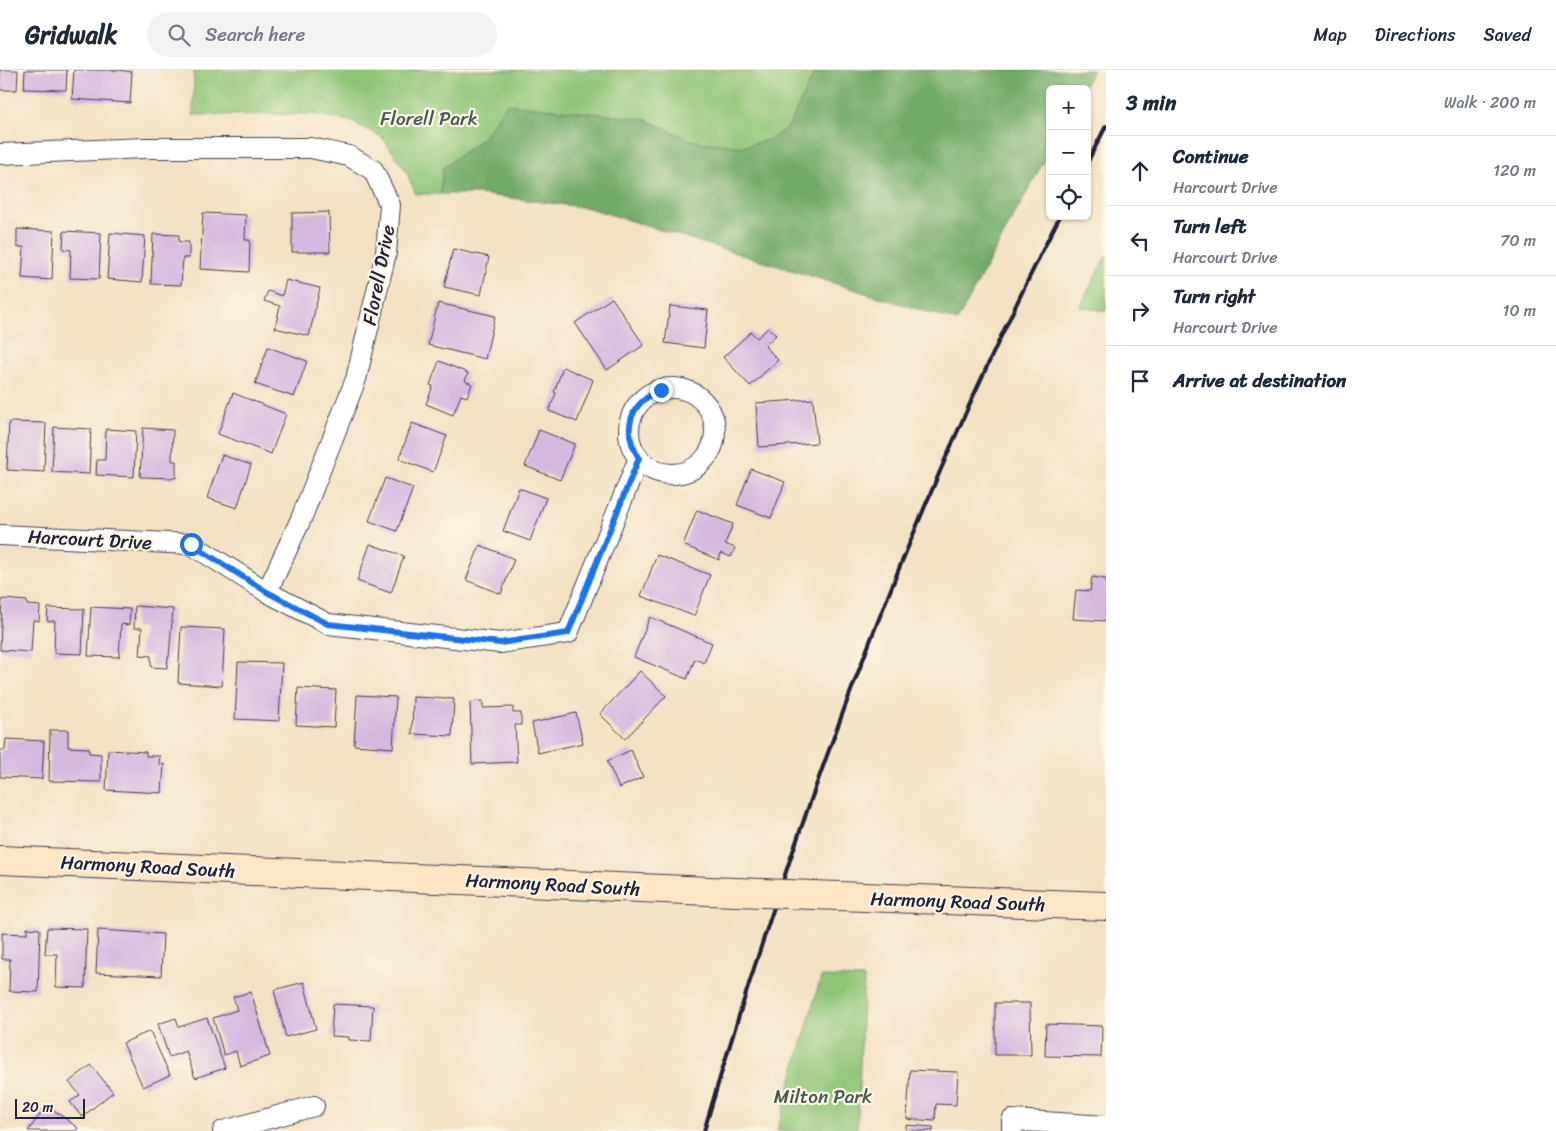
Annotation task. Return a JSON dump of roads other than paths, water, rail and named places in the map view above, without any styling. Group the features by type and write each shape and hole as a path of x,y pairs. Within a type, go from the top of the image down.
{"main road":[{"name":"Harmony Road South","path":"0,860 709,891 1106,906"}],"street":[{"name":"Florell Drive","path":"0,154 144,148 311,148 349,156 372,170 390,205 386,253 356,379 301,519 267,592"},
{"path":"672,388 682,389 701,399 708,407 713,417 715,438 712,449 698,466 678,474 667,474 647,466 639,458 633,449 630,439 630,423 636,408 652,393 672,388"},
{"name":"Harcourt Drive","path":"0,535 191,544 267,592 328,624 500,643 568,633 639,458"},
{"path":"223,1131 314,1106"},
{"path":"1012,1126 1106,1126"}],"railway":[{"path":"1091,155 1106,126"},
{"path":"704,1131 777,897 861,665 906,551 954,438 1058,220"}],"park label":[{"name":"Florell Park","path":"429,118"},
{"name":"Milton Park","path":"823,1096"}]}
